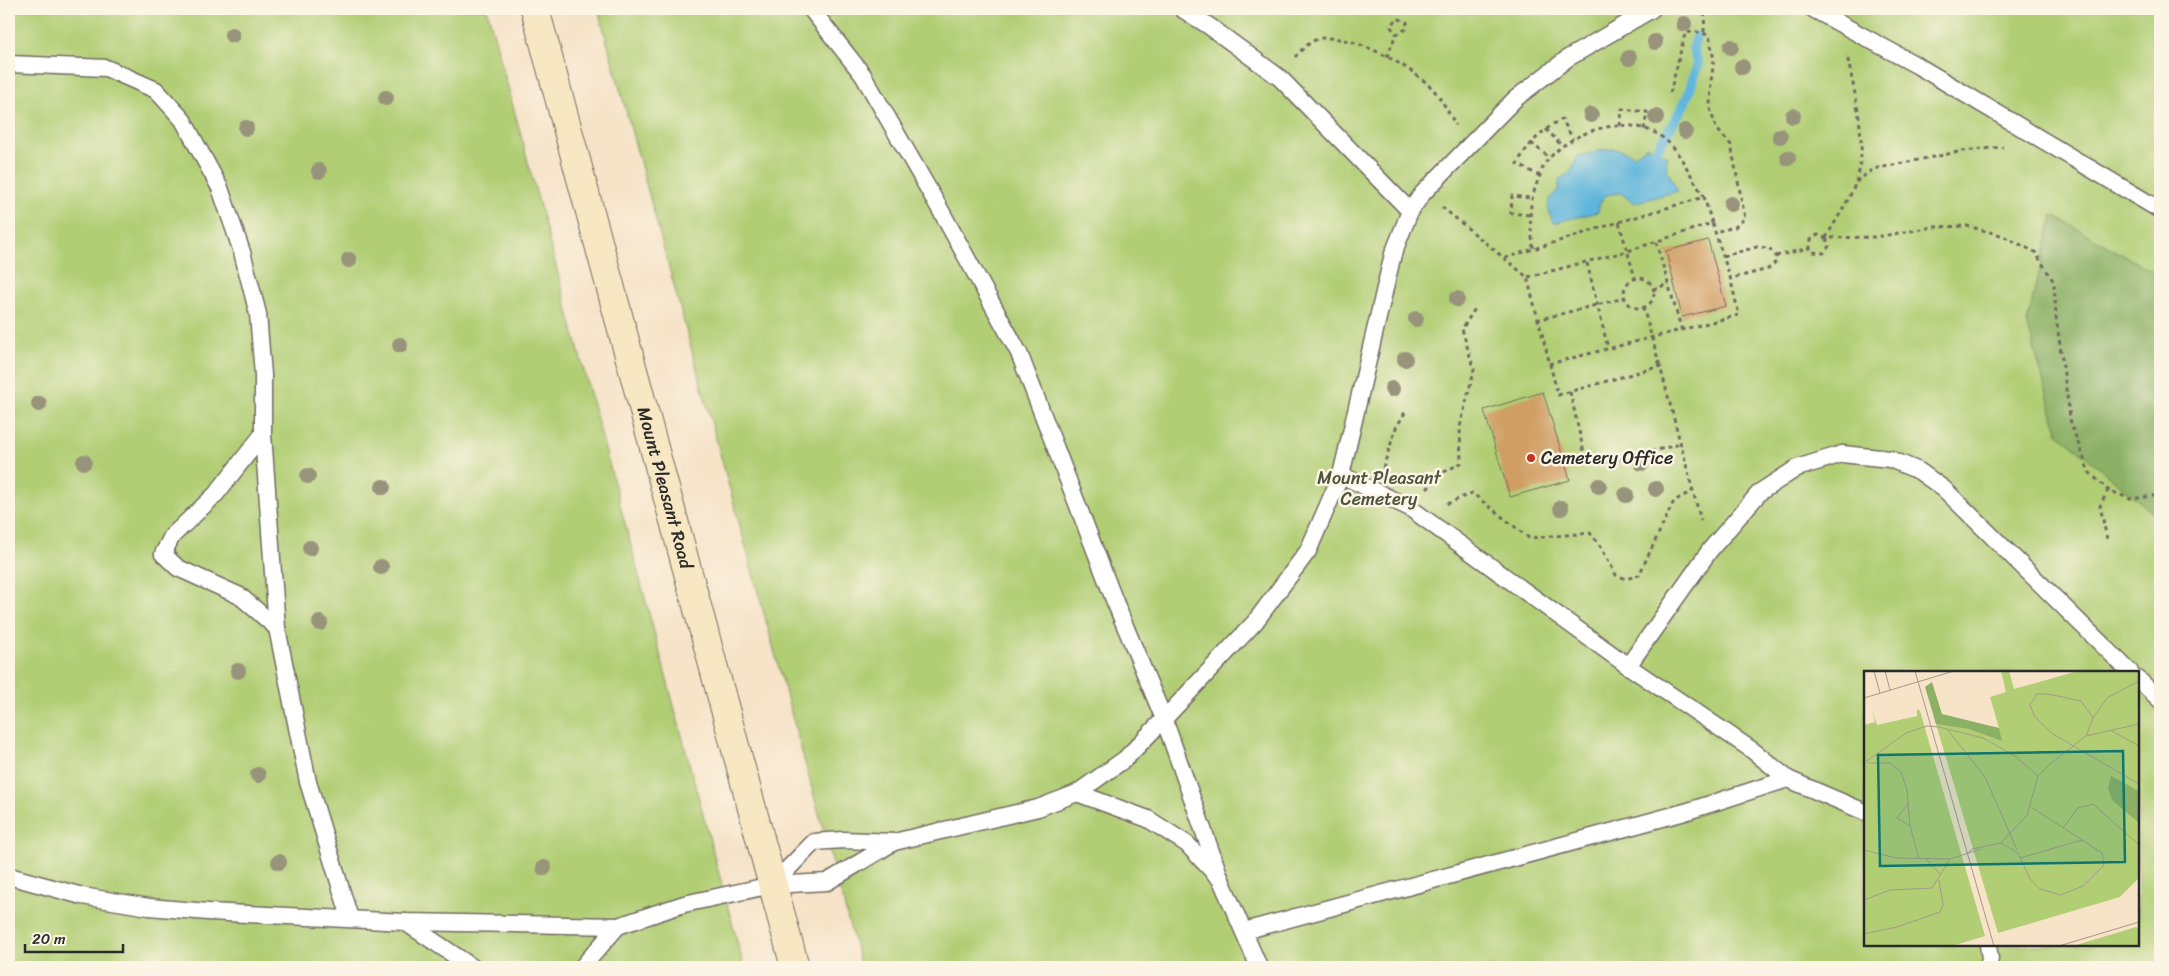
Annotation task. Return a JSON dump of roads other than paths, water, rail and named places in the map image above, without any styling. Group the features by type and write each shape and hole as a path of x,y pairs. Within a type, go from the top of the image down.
{"main road":[{"name":"Mount Pleasant Road","path":"535,9 795,967"}],"lane":[{"path":"811,9 862,76 1019,353 1115,602 1164,719 1221,880 1259,967"},
{"path":"1182,9 1209,26 1280,78 1410,211"},
{"path":"772,885 814,842 843,840 894,842 1038,808 1077,793 1125,759 1255,622 1308,551 1341,475 1393,254 1410,211 1423,193 1515,99 1568,58 1652,9"},
{"path":"1813,9 1840,22 2160,210"},
{"path":"9,64 106,68 156,90 183,120 220,188 242,252 258,314 263,375 263,434 277,628 308,782 350,918"},
{"path":"263,434 216,494 172,536 163,554 178,568 240,596 277,628"},
{"path":"1628,666 1710,550 1760,492 1797,468 1842,454 1890,458 1919,471 1944,489 2129,671"},
{"path":"1341,475 1410,508 1628,666 1752,750 1788,779 1864,812"},
{"path":"2139,680 2160,700"},
{"path":"1244,931 1685,812 1788,779"},
{"path":"1077,793 1148,819 1187,844 1221,880"},
{"path":"9,876 82,896 149,907 208,912 405,922 618,926 684,904 772,885 827,882 894,842"},
{"path":"405,922 472,967"},
{"path":"582,967 618,926"},
{"path":"1988,946 1990,959 1988,967"}],"water":[{"path":"1647,146 1667,156 1668,170 1678,191 1634,203 1620,193 1606,195 1600,203 1598,212 1553,223 1548,208 1549,202 1559,189 1559,179 1571,172 1578,156 1607,149 1618,149 1635,155"}],"waterway":[{"path":"1656,151 1689,93 1698,65 1693,48 1696,36"}],"place":[{"name":"Cemetery Office","path":"1531,458"}],"park label":[{"name":"Mount Pleasant Cemetery","path":"1379,488"}]}
